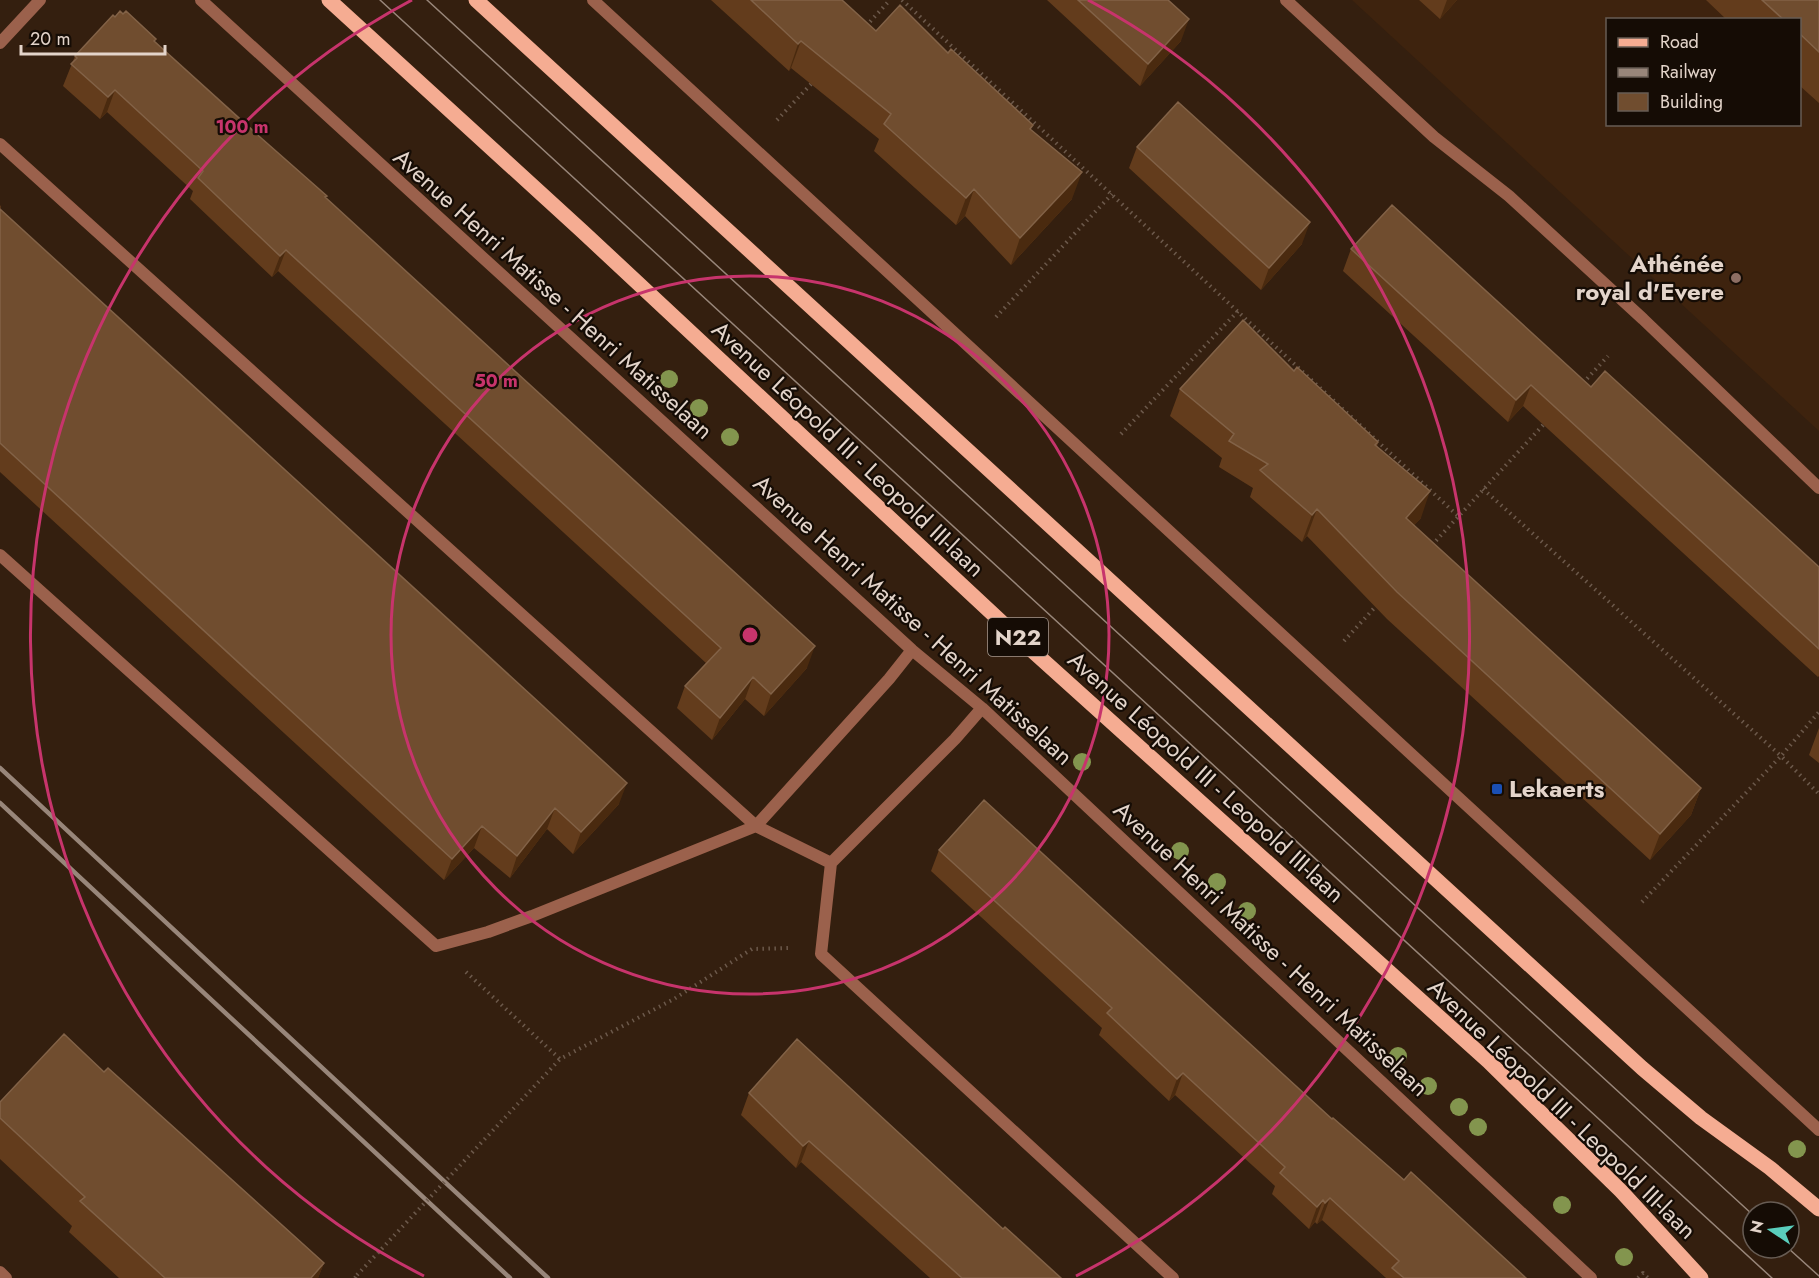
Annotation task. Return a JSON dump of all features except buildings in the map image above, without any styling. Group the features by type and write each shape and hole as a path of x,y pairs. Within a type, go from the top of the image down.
{"main road":[{"name":"Avenue Léopold III - Leopold III-laan","path":"329,0 582,231 1026,645 1488,1061 1621,1191 1701,1278"},
{"path":"476,0 1608,1038 1701,1118 1770,1168 1819,1209"}],"street":[{"path":"0,43 40,0"},
{"name":"Avenue Henri Matisse - Henri Matisselaan","path":"201,0 912,650 982,708 1591,1278"},
{"path":"593,0 1819,1130"},
{"path":"1286,0 1434,137 1509,196 1643,319 1819,488"},
{"path":"0,144 756,826 831,863"},
{"path":"0,555 436,946 488,932 532,916 756,826 889,679 912,650"},
{"path":"982,708 955,739 831,863 821,954 1173,1278"},
{"path":"0,1272 6,1278"}],"path":[{"path":"866,26 890,0"},
{"path":"902,0 1458,516"},
{"path":"777,120 818,77"},
{"path":"996,317 1112,194"},
{"path":"1121,434 1238,311"},
{"path":"1577,389 1608,356"},
{"path":"1428,549 1546,423"},
{"path":"1483,489 1781,756 1819,794"},
{"path":"1344,640 1382,599"},
{"path":"1642,902 1781,756 1819,712"},
{"path":"356,1277 560,1059 674,999 752,949 794,948 821,954"},
{"path":"495,998 560,1059"},
{"path":"1638,1278 1642,1273 1648,1278"}],"shaded area":[{"name":"Athénée royal d'Evere","path":"1352,0 1819,0 1819,431"}],"tram line":[{"path":"380,0 1772,1278"},
{"path":"427,0 1741,1204"},
{"path":"1801,1260 1819,1276"}],"railway":[{"path":"0,768 548,1278"},
{"path":"0,803 510,1278"}],"place":[{"name":"Athénée royal d'Evere","path":"1736,278"},
{"name":"Lekaerts","path":"1497,789"}]}
